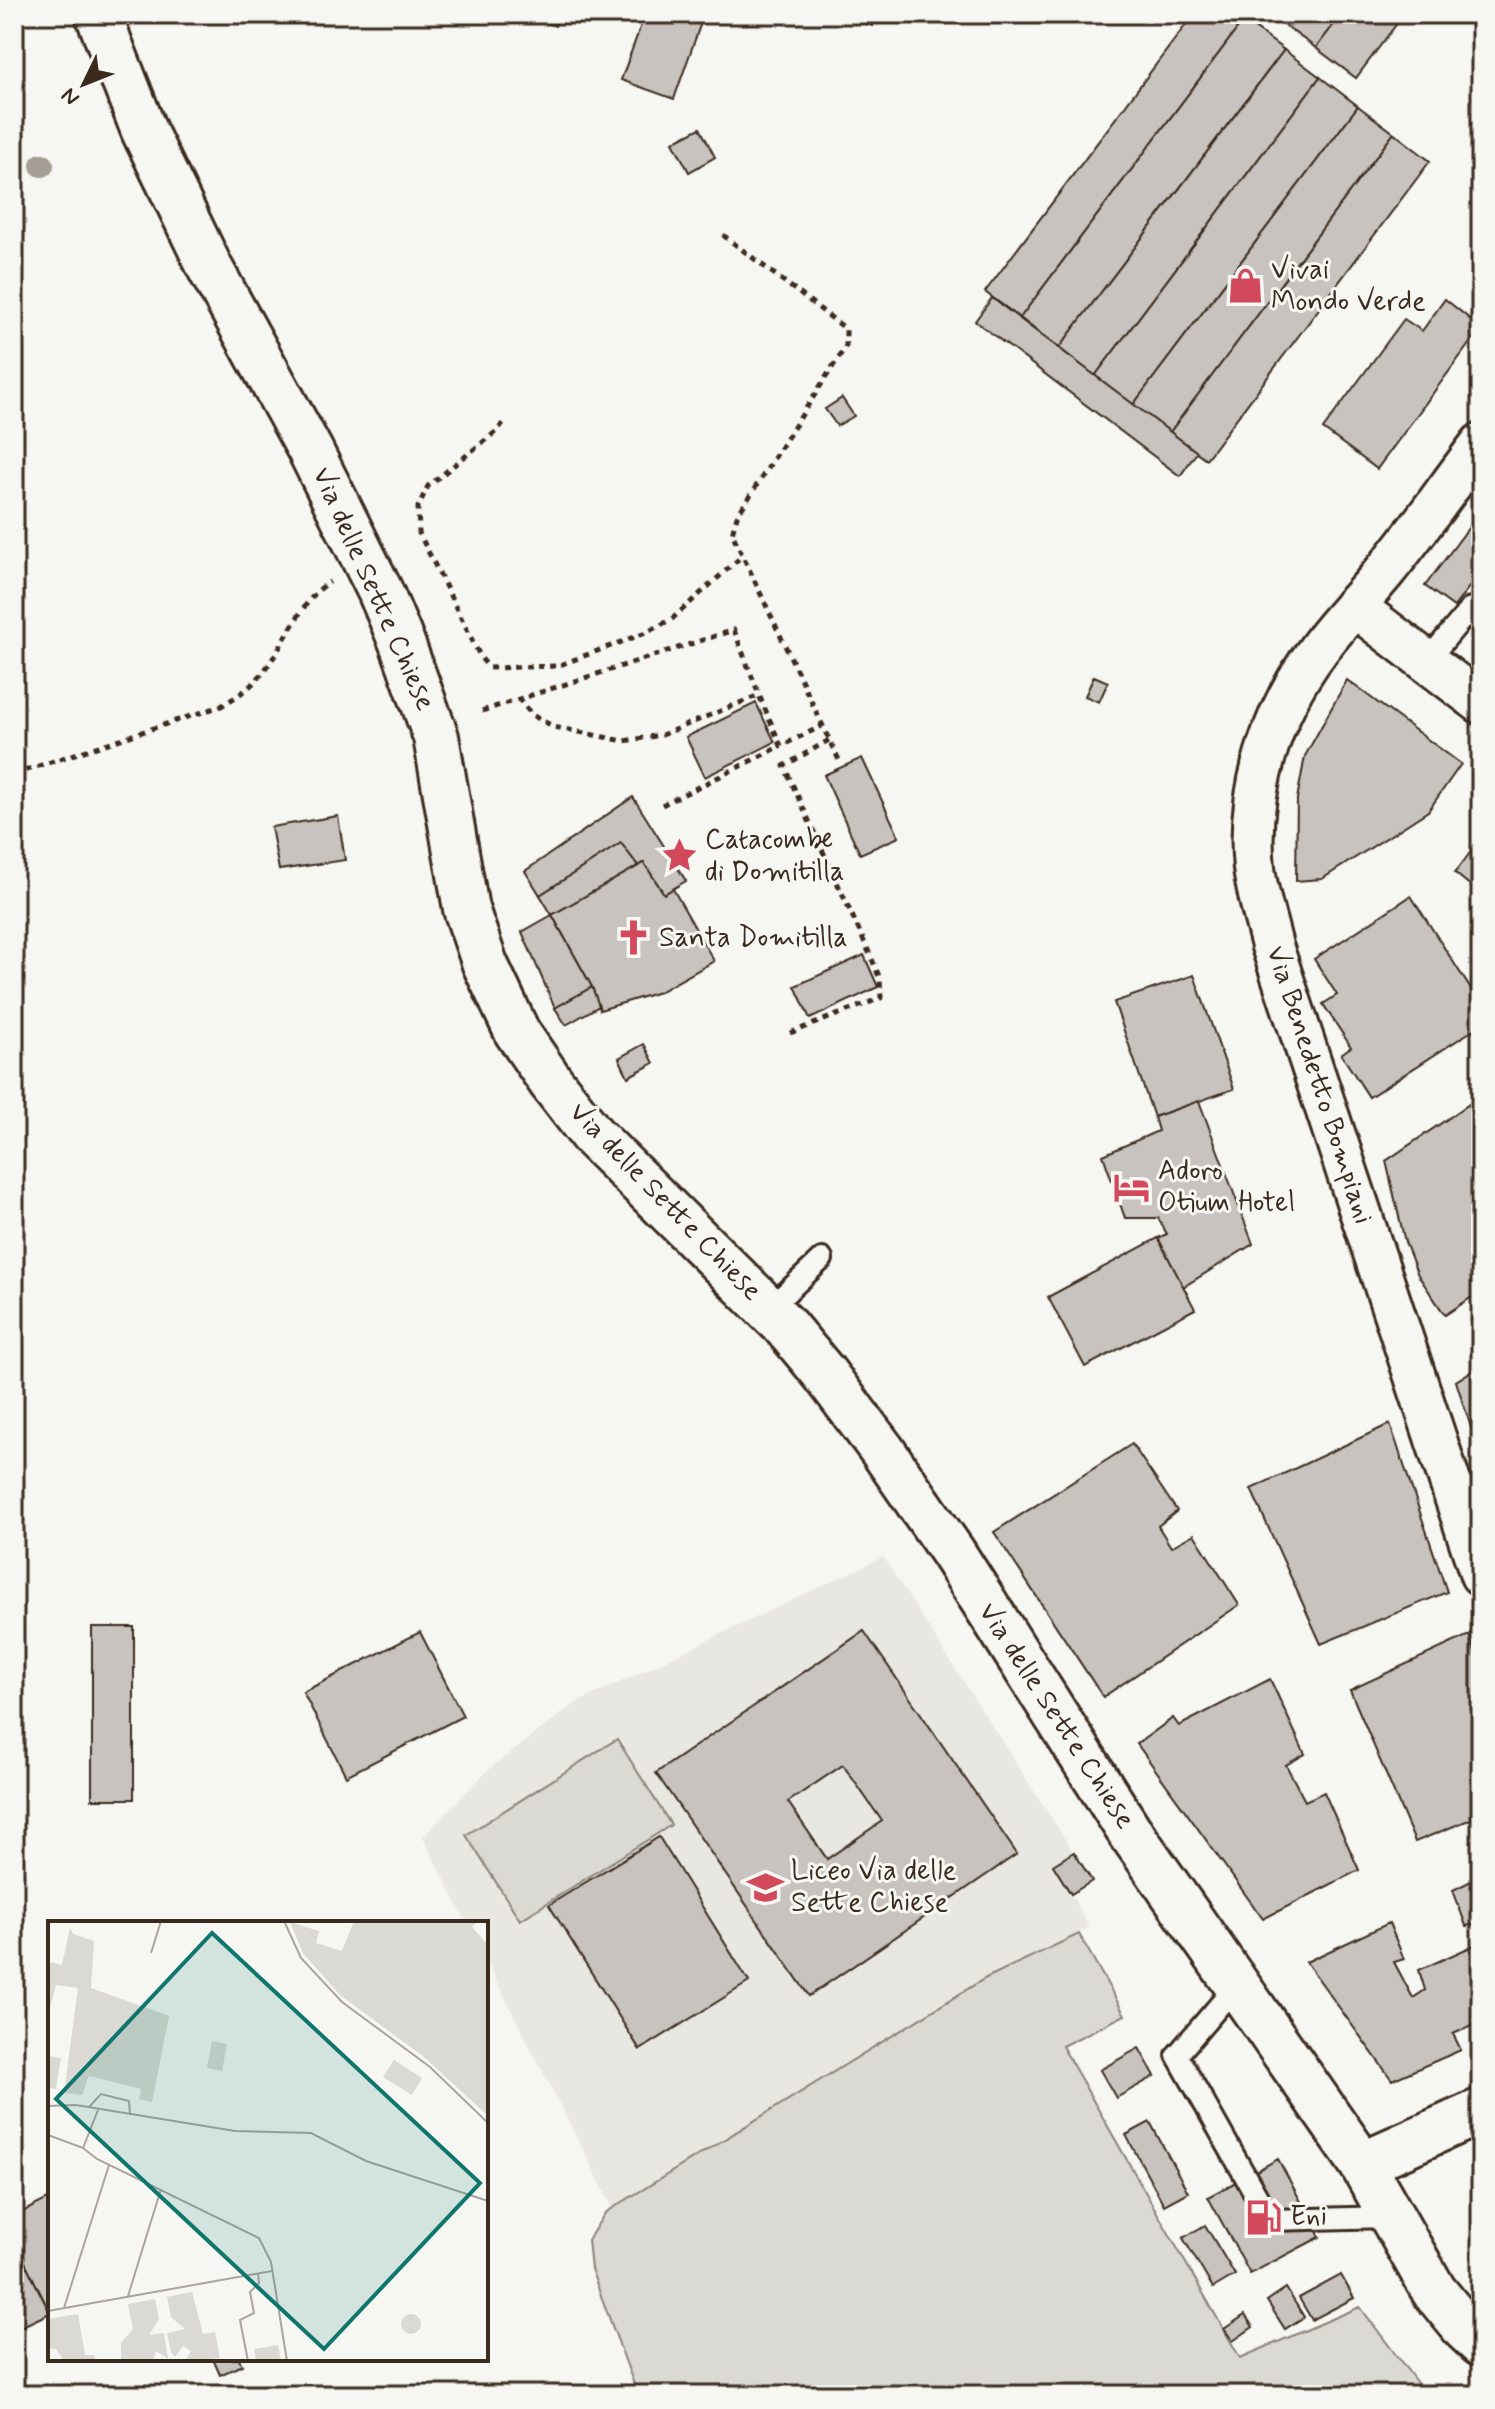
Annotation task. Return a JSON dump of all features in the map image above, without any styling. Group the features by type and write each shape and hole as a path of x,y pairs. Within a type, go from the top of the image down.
{"main road":[{"name":"Via delle Sette Chiese","path":"98,14 144,131 210,268 310,450 380,591 402,643 436,737 466,909 485,964 517,1032 575,1115 606,1150 769,1309 824,1373 919,1502 1084,1763 1362,2164 1434,2291 1481,2344"},
{"path":"1362,2164 1481,2111"}],"street":[{"name":"Via Benedetto Bompiani","path":"1481,444 1385,572 1304,670 1268,749 1257,786 1254,813 1254,869 1284,983 1469,1497 1481,1575"},
{"path":"1354,606 1481,703"}],"lane":[{"path":"1426,662 1471,608 1481,606"},
{"path":"769,1309 822,1259"},
{"path":"1236,1986 1177,2055 1270,2220 1390,2217"}],"path":[{"path":"723,235 846,329 846,346 737,516 732,533 839,760"},
{"path":"503,423 428,486 418,507 419,533 481,658 489,668 557,666 643,634 672,619 743,556"},
{"path":"14,774 221,706 246,692 265,671 314,595 326,584"},
{"path":"482,711 734,630 781,746"},
{"path":"518,698 532,715 554,727 624,741 662,735 759,695"},
{"path":"662,805 822,726"},
{"path":"790,1033 881,998 880,979 872,959 784,766 829,740"}],"shaded area":[{"name":"Liceo Via delle Sette Chiese","path":"883,1557 1092,1881 1071,1894 1089,1928 984,1979 613,2208 488,1965 488,1921 466,1921 423,1837 487,1771 574,1704"},
{"path":"617,1739 671,1825 520,1920 466,1835"},
{"path":"1079,1934 1125,2015 1062,2046 1240,2358 1360,2307 1426,2395 638,2395 591,2269 588,2240 605,2213 984,1979"}],"building":[{"path":"527,14 560,14 555,26"},
{"path":"645,14 704,14 674,99 621,80"},
{"path":"842,14 877,14 872,26"},
{"path":"1194,14 1236,14 1244,20 1020,318 985,292"},
{"path":"1286,14 1342,14 1316,48 1280,22"},
{"path":"1342,14 1404,14 1356,78 1316,48"},
{"path":"1244,20 1284,50 1059,348 1020,318"},
{"path":"1284,50 1320,77 1095,376 1059,348"},
{"path":"1320,77 1358,106 1133,405 1095,376"},
{"path":"1358,106 1394,133 1170,432 1133,405"},
{"path":"700,128 715,157 689,172 673,142"},
{"path":"1394,133 1430,161 1206,459 1170,432"},
{"path":"992,298 1197,452 1180,476 975,321"},
{"path":"1445,299 1481,328 1377,469 1323,429 1404,319 1422,331"},
{"path":"842,398 854,416 837,426 825,409"},
{"path":"1481,511 1481,571 1454,607 1425,586"},
{"path":"1094,676 1108,682 1099,702 1085,696"},
{"path":"1347,680 1461,764 1428,811 1322,879 1296,881 1297,799 1305,756"},
{"path":"756,703 775,742 705,777 686,737"},
{"path":"862,758 899,837 860,854 824,775"},
{"path":"633,797 686,881 664,894 644,863 638,866 621,843 540,895 525,871"},
{"path":"338,816 345,860 279,870 271,827"},
{"path":"1481,838 1481,888 1477,891 1455,873"},
{"path":"621,843 638,866 552,915 540,895"},
{"name":"Santa Domitilla","path":"644,863 664,894 673,889 714,961 659,992 600,1010 592,987 552,915"},
{"path":"1411,896 1472,991 1479,986 1481,989 1481,1025 1369,1097 1341,1054 1351,1047 1323,1004 1337,995 1314,959"},
{"path":"552,915 592,987 555,1008 522,932"},
{"path":"864,955 878,987 810,1019 795,986"},
{"path":"1194,975 1234,1089 1154,1117 1114,1002"},
{"path":"592,987 599,1006 566,1025 555,1008"},
{"path":"644,1044 654,1063 628,1077 619,1058"},
{"path":"1481,1096 1481,1291 1445,1315 1418,1275 1405,1242 1386,1161"},
{"path":"1199,1101 1253,1244 1183,1287 1158,1238 1167,1234 1158,1218 1125,1218 1103,1155 1158,1131 1154,1117"},
{"path":"1158,1238 1195,1309 1085,1367 1048,1297"},
{"path":"1481,1365 1481,1450 1479,1452 1456,1381"},
{"path":"1390,1424 1447,1592 1321,1644 1251,1489"},
{"path":"1132,1444 1177,1511 1158,1526 1171,1547 1194,1534 1239,1605 1103,1697 994,1532"},
{"path":"92,1627 134,1627 134,1799 92,1799"},
{"path":"864,1631 1017,1854 809,1996 656,1773","holes":["843,1765 882,1821 827,1859 788,1802"]},
{"path":"420,1632 463,1716 346,1776 303,1692"},
{"path":"1469,1635 1481,1670 1481,1815 1415,1842 1350,1690"},
{"path":"1270,1679 1305,1754 1286,1765 1305,1801 1324,1792 1359,1870 1263,1919 1137,1744 1173,1718 1179,1726"},
{"path":"659,1837 749,1982 640,2050 549,1905"},
{"path":"1074,1852 1092,1881 1071,1894 1053,1865"},
{"path":"1481,1876 1481,1923 1466,1926 1453,1890"},
{"path":"1389,1923 1404,1959 1394,1962 1413,1998 1425,1990 1419,1970 1477,1944 1481,1949 1481,2022 1453,2034 1461,2050 1392,2080 1306,1962"},
{"path":"1139,2048 1155,2076 1116,2098 1100,2070"},
{"path":"1150,2122 1188,2192 1164,2205 1126,2135"},
{"name":"Eni","path":"1278,2159 1320,2237 1250,2274 1208,2197"},
{"path":"48,2199 48,2309 14,2240 14,2216"},
{"path":"1205,2225 1235,2275 1213,2288 1183,2238"},
{"path":"14,2240 48,2314 14,2330"},
{"path":"1341,2275 1354,2298 1312,2320 1299,2298"},
{"path":"1286,2288 1304,2317 1285,2329 1267,2301"},
{"path":"1245,2315 1253,2327 1233,2341 1224,2329"},
{"path":"214,2361 240,2361 242,2365 220,2375"}],"place":[{"name":"Vivai Mondo Verde","path":"1245,286"},
{"name":"Catacombe di Domitilla","path":"679,856"},
{"name":"Santa Domitilla","path":"633,938"},
{"name":"Adoro Otium Hotel","path":"1132,1187"},
{"name":"Liceo Via delle Sette Chiese","path":"765,1887"},
{"name":"Eni","path":"1264,2217"}]}
